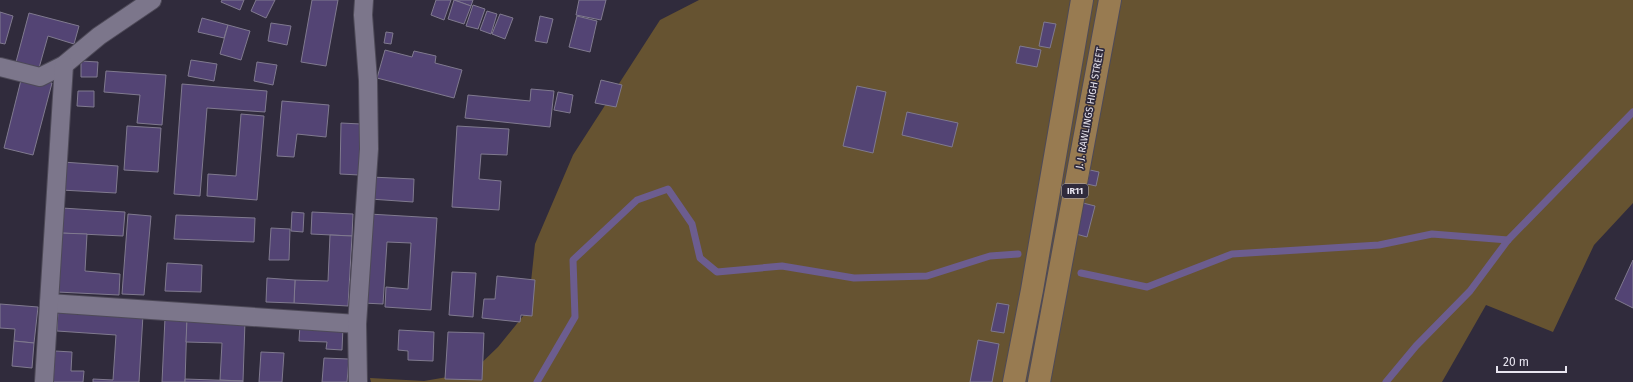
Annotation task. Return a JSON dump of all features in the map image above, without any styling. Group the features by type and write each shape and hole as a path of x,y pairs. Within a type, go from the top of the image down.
{"main road":[{"name":"IR11","path":"1014,382 1032,290 1082,0"},
{"name":"J. J. RAWLINGS HIGH STREET","path":"1040,382 1110,0"}],"street":[{"path":"0,67 40,76 64,65 99,36 152,0"},
{"path":"358,382 357,324 369,149 368,80 362,15 364,0"},
{"path":"44,382 64,65"},
{"path":"49,303 357,324"}],"shaded area":[{"path":"699,0 1633,0 1633,203 1594,245 1553,332 1486,305 1442,382 371,382 370,378 424,381 471,373 498,347 528,310 535,244 573,155 660,20"}],"building":[{"path":"222,0 244,0 240,10 221,2"},
{"path":"256,0 275,0 266,18 251,11"},
{"path":"312,0 338,0 326,66 301,62"},
{"path":"436,0 451,0 444,20 431,15"},
{"path":"454,0 473,0 471,6"},
{"path":"454,0 471,6 464,24 448,19"},
{"path":"579,0 606,0 601,20 576,15"},
{"path":"473,5 485,9 478,29 466,26"},
{"path":"487,11 497,14 491,34 480,30"},
{"path":"0,12 13,16 5,44 0,43"},
{"path":"29,13 79,26 74,44 48,36 39,68 16,62"},
{"path":"500,14 513,18 505,39 492,34"},
{"path":"540,16 553,19 547,43 535,41"},
{"path":"577,16 597,21 590,52 569,47"},
{"path":"202,18 228,25 224,38 198,32"},
{"path":"1044,22 1056,24 1050,48 1039,46"},
{"path":"271,23 291,26 287,45 268,41"},
{"path":"228,25 250,31 241,60 220,54"},
{"path":"386,32 393,33 391,44 384,43"},
{"path":"1020,46 1041,50 1037,67 1016,63"},
{"path":"385,50 412,57 414,51 436,56 435,63 462,70 454,98 377,78"},
{"path":"191,60 217,64 214,81 188,76"},
{"path":"81,61 98,62 97,77 81,77"},
{"path":"257,62 277,65 273,85 254,81"},
{"path":"106,71 166,75 162,125 137,123 140,95 104,92"},
{"path":"22,76 52,83 33,155 4,148"},
{"path":"601,80 622,85 616,107 595,103"},
{"path":"182,84 267,91 265,112 207,108 200,196 174,194"},
{"path":"857,86 886,92 873,153 843,146"},
{"path":"531,89 554,91 550,127 465,118 468,95 530,101"},
{"path":"78,91 94,91 94,107 77,106"},
{"path":"558,92 573,95 570,113 554,110"},
{"path":"282,101 329,105 326,137 297,134 294,157 277,156"},
{"path":"907,112 958,123 952,147 902,135"},
{"path":"241,114 264,116 257,200 207,196 208,174 236,176"},
{"path":"341,123 361,124 359,175 340,174"},
{"path":"127,126 161,128 158,172 124,170"},
{"path":"457,126 509,129 507,155 481,154 479,179 501,181 499,210 452,207"},
{"path":"63,162 118,166 116,193 61,190"},
{"path":"1090,170 1099,172 1096,186 1087,184"},
{"path":"371,177 414,179 413,202 370,199"},
{"path":"1083,203 1095,206 1087,237 1076,234"},
{"path":"62,208 125,212 123,236 60,233"},
{"path":"292,212 304,213 303,232 291,231"},
{"path":"312,212 353,214 352,236 311,234"},
{"path":"128,214 151,216 144,295 122,294"},
{"path":"369,214 437,218 431,310 385,307 386,287 408,289 411,243 387,242 383,304 363,303"},
{"path":"176,215 255,218 254,242 174,239"},
{"path":"271,228 290,229 289,260 269,260"},
{"path":"60,233 87,234 85,271 120,274 119,295 57,292"},
{"path":"330,235 352,236 348,306 294,303 295,280 328,281"},
{"path":"1633,260 1633,308 1615,299"},
{"path":"167,263 202,265 201,292 165,291"},
{"path":"452,272 476,273 473,317 449,315"},
{"path":"497,276 535,280 532,316 521,315 520,322 482,318 484,299 495,299"},
{"path":"267,278 295,280 294,303 266,302"},
{"path":"997,303 1009,305 1004,333 991,331"},
{"path":"0,304 38,307 34,343 14,341 15,329 0,328"},
{"path":"58,310 143,315 139,382 93,382 93,379 113,380 116,335 57,331"},
{"path":"165,318 187,319 185,382 162,382"},
{"path":"187,319 245,321 243,381 220,380 222,343 186,342"},
{"path":"300,324 343,327 342,350 326,349 327,342 299,341"},
{"path":"399,330 434,332 433,361 408,360 408,351 398,350"},
{"path":"448,332 484,333 482,380 445,379"},
{"path":"978,340 999,344 992,382 970,382"},
{"path":"14,341 34,343 32,368 12,366"},
{"path":"55,351 72,352 71,371 84,371 83,382 53,382"},
{"path":"261,352 284,353 282,382 259,382"},
{"path":"324,358 349,359 347,382 322,382"},
{"path":"185,379 243,381 243,382 185,382"}],"waterway":[{"path":"1386,382 1416,346 1470,291 1508,240 1633,112"},
{"path":"537,382 575,317 573,260 637,200 668,189 692,224 700,258 717,272 782,266 854,278 927,276 990,256 1018,254"},
{"path":"1081,273 1147,287 1232,254 1379,245 1432,234 1508,240"}]}
